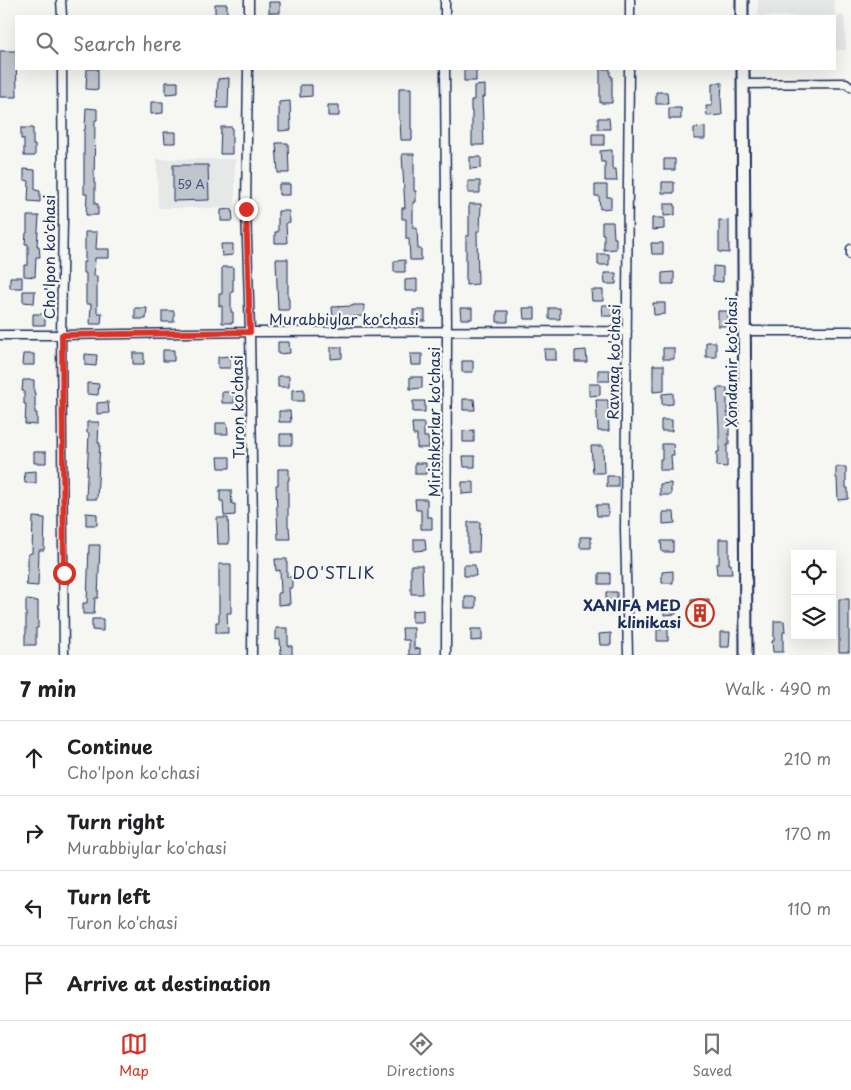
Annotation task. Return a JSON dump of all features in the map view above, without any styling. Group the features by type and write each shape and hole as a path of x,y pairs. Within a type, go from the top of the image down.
{"main road":[{"path":"742,0 742,15"},
{"name":"Xondamir ko'chasi","path":"743,70 746,655"}],"street":[{"path":"62,0 62,15"},
{"path":"249,0 249,15"},
{"path":"445,0 445,15"},
{"path":"630,0 630,15"},
{"name":"Cho'lpon ko'chasi","path":"62,70 64,655"},
{"name":"Turon ko'chasi","path":"248,70 246,209 253,526 252,655"},
{"name":"Mirishkorlar ko'chasi","path":"445,70 447,331 446,655"},
{"name":"Ravnaq ko'chasi","path":"628,655 625,530 629,70"},
{"path":"743,84 846,83 851,87"},
{"path":"851,249 851,255"},
{"name":"Murabbiylar ko'chasi","path":"0,335 628,331"},
{"path":"745,331 851,331"}],"shaded area":[{"path":"758,0 834,0 835,15 758,15"},
{"path":"836,16 844,16 846,50 836,50"},
{"path":"157,159 235,159 235,208 158,208"}],"building":[{"path":"269,2 280,2 280,13 269,13"},
{"path":"215,4 227,4 227,15 215,15"},
{"path":"0,51 15,51 17,97 0,97"},
{"path":"87,70 98,70 98,90 86,89"},
{"path":"464,70 476,70 476,81 464,81"},
{"path":"600,70 610,70 610,76 612,76 612,103 600,103"},
{"path":"229,78 228,108 217,108 218,79"},
{"path":"166,82 178,82 178,93 166,94"},
{"path":"712,83 722,83 722,115 707,116 706,106 712,106"},
{"path":"300,85 312,85 312,96 300,97"},
{"path":"485,85 485,97 482,97 484,145 472,145 471,100 474,100 474,86"},
{"path":"399,88 411,88 412,140 401,140"},
{"path":"656,92 667,92 668,104 656,104"},
{"path":"290,101 291,130 279,131 279,102"},
{"path":"151,102 163,102 163,113 151,114"},
{"path":"328,105 339,105 339,116 328,116"},
{"path":"86,108 97,109 97,120 95,120 94,183 95,204 98,204 98,215 86,215 87,194 84,194 84,130"},
{"path":"669,108 681,108 681,119 669,119"},
{"path":"598,118 609,118 610,129 598,129"},
{"path":"221,127 232,127 232,154 220,154"},
{"path":"705,127 705,139 694,139 694,128"},
{"path":"21,128 33,128 35,156 24,156 24,139 21,139"},
{"path":"164,132 176,132 176,143 165,143"},
{"path":"592,134 604,134 604,145 592,145"},
{"path":"276,143 288,143 289,173 278,173"},
{"path":"612,150 612,169 616,169 617,181 605,181 605,162 601,162 600,151"},
{"path":"402,154 414,154 414,191 416,191 416,202 413,202 413,228 417,228 418,249 421,249 421,260 410,260 409,239 406,239 406,219 402,219 402,208 405,208"},
{"path":"470,157 481,157 481,168 470,169"},
{"path":"664,159 675,159 675,170 664,170"},
{"path":"173,165 208,165 209,200 173,201"},
{"path":"24,169 35,170 35,190 40,191 40,202 28,201 29,181 24,180"},
{"path":"468,181 480,181 480,193 468,193"},
{"path":"662,182 674,182 674,193 662,193"},
{"path":"279,184 290,184 290,195 279,195"},
{"path":"595,185 607,185 607,197 611,197 611,208 600,209 599,196 595,196"},
{"path":"469,204 481,204 480,231 477,231 478,284 466,285 466,236 469,236"},
{"path":"664,204 675,204 675,215 664,216"},
{"path":"232,209 233,221 221,221 221,210"},
{"path":"278,211 289,211 290,222 286,223 287,243 275,243 275,232 278,232"},
{"path":"27,216 39,216 37,246 39,246 40,257 36,257 35,277 24,276 24,265 28,265 28,244 25,244"},
{"path":"652,218 664,218 664,229 652,230"},
{"path":"719,220 729,221 729,253 719,252"},
{"path":"602,222 613,222 616,249 604,250"},
{"path":"85,232 97,232 96,249 109,249 109,258 95,258 94,276 97,276 97,313 102,313 101,324 90,324 91,304 86,304 86,273 83,273"},
{"path":"651,243 663,243 663,254 652,254"},
{"path":"221,244 233,244 233,255 222,256"},
{"path":"598,254 609,254 609,265 598,265"},
{"path":"276,259 288,259 289,310 278,310"},
{"path":"405,260 405,272 394,272 394,261"},
{"path":"713,266 723,267 723,282 713,281"},
{"path":"222,267 233,267 231,312 233,312 233,323 222,323 222,306 219,306 219,294 222,294"},
{"path":"674,272 674,284 662,284 662,273"},
{"path":"604,273 616,273 616,284 605,284"},
{"path":"10,277 22,277 22,288 10,288"},
{"path":"417,279 417,291 405,291 405,280"},
{"path":"591,290 603,290 603,301 592,301"},
{"path":"23,291 35,291 34,303 23,302"},
{"path":"653,303 665,303 665,314 654,315"},
{"path":"364,305 364,316 333,318 332,307"},
{"path":"602,305 614,305 614,316 603,316"},
{"path":"135,308 147,308 146,319 135,319"},
{"path":"460,308 472,308 472,319 461,319"},
{"path":"523,308 535,308 535,319 524,319"},
{"path":"549,308 560,308 560,319 549,319"},
{"path":"413,310 425,310 425,321 413,321"},
{"path":"162,311 174,311 174,322 162,322"},
{"path":"497,311 508,311 508,322 497,322"},
{"path":"718,311 728,311 728,326 718,326"},
{"path":"33,314 45,314 45,325 33,325"},
{"path":"278,342 289,342 290,353 278,354"},
{"path":"706,342 716,342 716,357 706,357"},
{"path":"331,347 342,347 342,358 331,359"},
{"path":"663,348 674,348 674,359 663,359"},
{"path":"544,349 556,349 556,360 545,360"},
{"path":"163,350 174,350 174,361 163,361"},
{"path":"586,350 587,362 575,362 575,351"},
{"path":"133,353 144,353 144,364 133,364"},
{"path":"23,354 34,354 34,365 22,365"},
{"path":"85,354 97,355 96,366 85,365"},
{"path":"410,354 422,354 422,365 411,365"},
{"path":"230,356 230,368 218,368 218,357"},
{"path":"462,361 473,361 473,372 462,372"},
{"path":"653,365 664,365 664,391 653,392"},
{"path":"598,370 609,370 610,381 598,381"},
{"path":"278,376 289,376 289,387 278,387"},
{"path":"410,377 422,377 422,388 410,389"},
{"path":"23,380 34,380 37,425 25,424 26,404 24,404 24,391 22,391"},
{"path":"87,383 99,384 98,395 87,394"},
{"path":"589,384 600,384 600,395 589,396"},
{"path":"717,388 727,388 729,445 727,445 727,467 717,466 719,428"},
{"path":"304,389 304,401 292,401 292,390"},
{"path":"222,392 234,392 234,403 222,403"},
{"path":"673,393 673,404 662,405 662,394"},
{"path":"463,399 474,399 475,410 463,410"},
{"path":"596,400 608,400 609,431 598,431"},
{"path":"413,401 425,401 425,412 413,412"},
{"path":"108,402 109,413 97,414 97,403"},
{"path":"279,411 290,411 291,422 279,422"},
{"path":"661,420 672,420 672,431 661,431"},
{"path":"87,422 99,422 98,443 100,443 97,499 86,499 89,433 87,433"},
{"path":"216,423 227,423 228,434 216,434"},
{"path":"412,423 424,423 424,437 428,437 429,448 417,448 417,435 413,435"},
{"path":"474,430 474,442 463,442 463,431"},
{"path":"280,434 292,434 292,445 280,445"},
{"path":"662,444 673,444 674,455 671,455 672,470 660,470"},
{"path":"591,446 603,446 604,473 593,473"},
{"path":"34,452 46,452 46,463 34,463"},
{"path":"463,456 475,456 475,467 464,467"},
{"path":"218,457 230,457 230,468 219,468"},
{"path":"415,463 426,463 426,474 415,474"},
{"path":"836,467 846,467 848,499 838,500"},
{"path":"278,469 289,469 288,527 290,539 278,539 276,485 278,485"},
{"path":"36,471 36,483 25,483 24,472"},
{"path":"607,476 618,476 618,487 607,487"},
{"path":"462,482 474,482 474,493 462,494"},
{"path":"671,483 671,495 660,495 660,484"},
{"path":"220,490 231,490 232,504 235,504 235,515 224,516 223,501 220,501"},
{"path":"415,499 427,499 427,517 432,517 432,529 421,529 421,510 416,510"},
{"path":"596,505 608,505 608,516 597,516"},
{"path":"663,512 674,512 675,523 663,524"},
{"path":"86,513 97,514 97,525 86,525"},
{"path":"33,517 45,518 44,550 39,550 38,586 26,585 28,554 32,553"},
{"path":"217,518 228,518 229,544 218,544"},
{"path":"468,522 480,522 479,552 468,552"},
{"path":"580,537 591,537 591,548 580,548"},
{"path":"414,539 425,539 426,550 414,551"},
{"path":"719,539 729,539 729,564 731,564 732,574 717,574 716,564 719,564"},
{"path":"661,541 673,541 673,552 662,552"},
{"path":"89,545 100,545 98,598 95,598 94,614 83,614 83,603 87,603"},
{"path":"275,559 287,559 287,577 292,577 292,588 289,588 290,604 278,605 278,593 281,593 280,570 276,571"},
{"path":"219,564 231,564 231,613 227,613 228,633 216,633 216,622 219,622"},
{"path":"411,565 422,565 423,594 411,594"},
{"path":"464,565 475,565 476,576 464,576"},
{"path":"673,571 673,583 662,583 662,572"},
{"path":"599,573 610,573 610,584 599,584"},
{"path":"606,592 617,592 617,603 606,603"},
{"path":"465,597 476,597 476,608 465,608"},
{"name":"XANIFA MED klinikasi","path":"709,599 710,626 692,627 691,600"},
{"path":"839,599 849,599 849,652 839,652"},
{"path":"26,600 38,601 36,645 25,645"},
{"path":"664,603 675,603 676,614 664,615"},
{"path":"423,610 423,622 412,622 412,611"},
{"path":"92,619 103,619 103,631 92,630"},
{"path":"774,621 784,621 783,652 773,652"},
{"path":"276,628 288,628 288,646 292,646 292,655 281,655 280,639 276,640"},
{"path":"402,628 414,628 414,649 420,648 420,655 409,655 409,640 403,640"},
{"path":"471,629 482,629 482,640 471,641"},
{"path":"668,629 668,641 657,641 657,630"},
{"path":"720,632 730,632 729,647 720,647"},
{"path":"611,633 611,645 600,645 599,634"}],"place":[{"name":"XANIFA MED klinikasi","path":"700,613"}],"district":[{"name":"DO'STLIK","path":"334,572"}],"route":[{"path":"64,573 62,335 250,332 246,209"}]}
